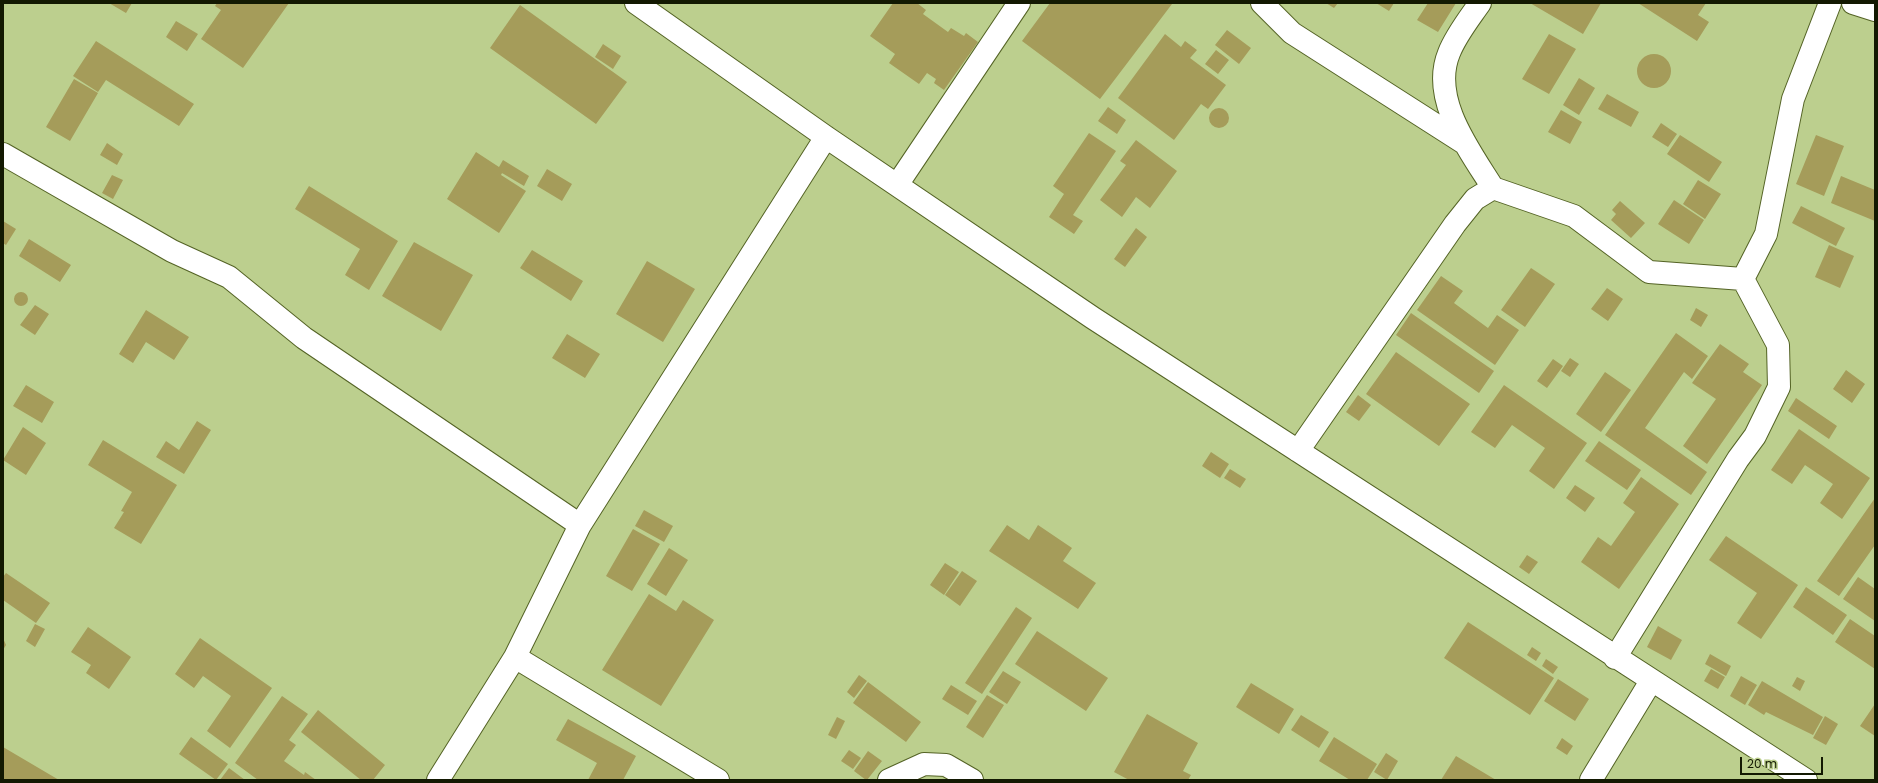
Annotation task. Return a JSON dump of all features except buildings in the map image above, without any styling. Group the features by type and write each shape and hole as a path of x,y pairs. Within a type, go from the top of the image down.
{"street":[{"path":"636,3 826,137 1093,318 1615,658 1806,780"},
{"path":"897,185 1019,3"},
{"path":"1262,3 1292,33 1464,143"},
{"path":"1480,3 1461,30 1449,53 1444,75 1449,108 1464,143 1493,188 1574,216 1649,272 1743,279"},
{"path":"1743,279 1766,234 1793,99 1830,3"},
{"path":"1853,3 1875,10"},
{"path":"438,780 515,657 580,525 826,137"},
{"path":"3,154 172,250 229,277 304,338 580,525"},
{"path":"1298,451 1455,224 1475,199 1493,188"},
{"path":"1615,658 1738,459 1755,436 1780,387 1778,345 1743,279"},
{"path":"515,657 718,780"},
{"path":"1591,780 1651,681"},
{"path":"890,780 924,764 946,765 972,780"}]}
